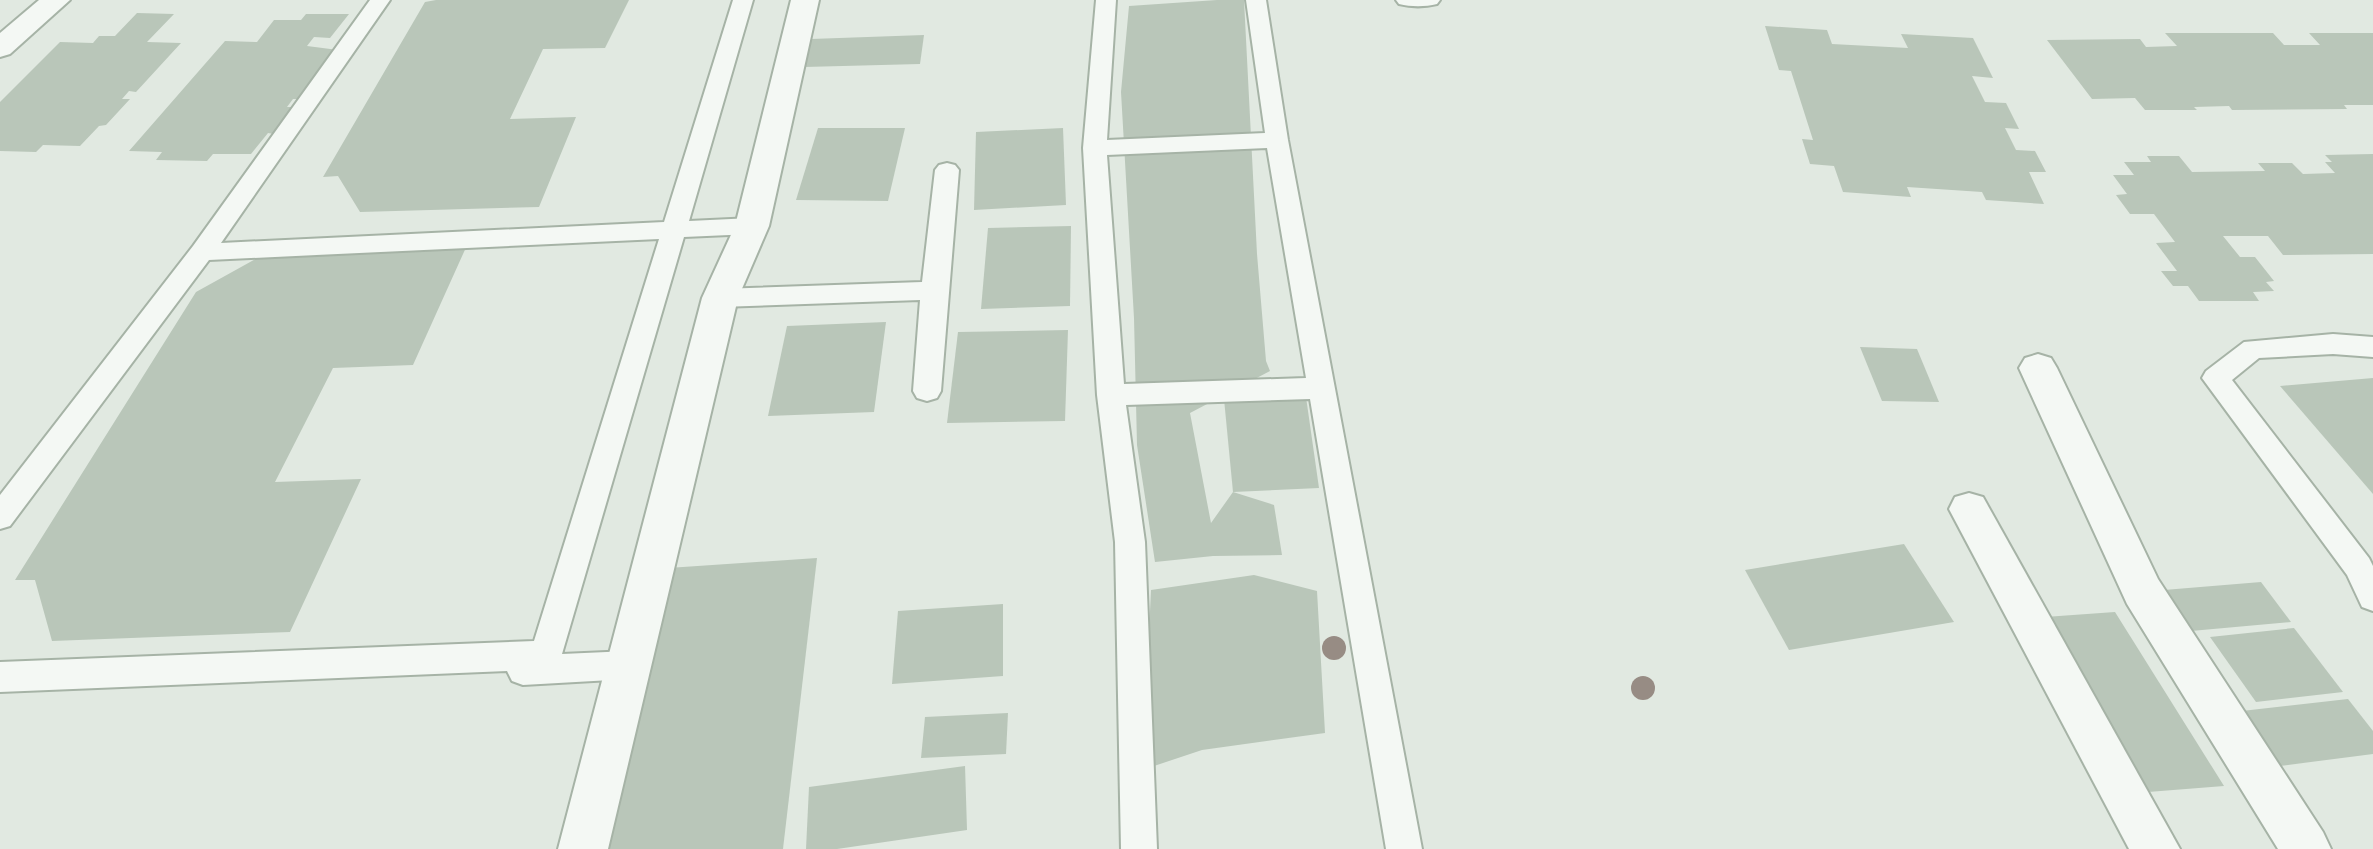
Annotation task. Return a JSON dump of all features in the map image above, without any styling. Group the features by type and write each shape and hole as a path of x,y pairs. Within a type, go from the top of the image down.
{"street":[{"path":"0,48 56,0"},
{"path":"583,849 720,298 751,226 805,0"},
{"path":"2038,368 2142,591 2306,849"},
{"path":"1969,509 2155,849"}],"lane":[{"path":"0,517 202,252 380,0"},
{"path":"0,677 545,655 676,230 743,0"},
{"path":"1106,0 1095,148 1111,395 1130,542 1139,849"},
{"path":"1256,0 1320,388 1404,849"},
{"path":"1406,0 1430,0"},
{"path":"1095,148 1277,140"},
{"path":"927,391 947,170"},
{"path":"202,252 751,226"},
{"path":"720,298 934,291"},
{"path":"2373,347 2333,344 2253,349 2216,378 2358,568 2373,598"},
{"path":"1111,395 1320,388"},
{"path":"215,687 629,665"}],"building":[{"path":"629,0 605,48 543,49 510,119 576,117 539,207 360,212 338,176 323,177 425,2"},
{"path":"1244,0 1257,254 1266,361 1270,371 1190,413 1211,523 1233,492 1274,505 1282,555 1213,556 1155,562 1137,445 1134,318 1121,92 1129,6"},
{"path":"137,13 174,14 147,42 181,43 136,92 129,91 122,99 130,99 106,125 99,126 80,146 43,145 36,152 0,151 0,102 60,42 93,43 99,36 115,36"},
{"path":"306,14 349,14 330,38 314,37 307,46 338,50 300,99 293,99 287,107 294,107 274,134 268,133 251,154 213,154 207,161 156,160 162,152 129,151 225,41 257,42 274,20 301,20"},
{"path":"1765,26 1827,30 1832,44 1908,48 1901,34 1973,38 1993,78 1972,76 1985,102 2006,103 2019,129 2005,128 2016,150 2035,151 2046,172 2029,172 2044,204 1986,200 1982,192 1907,187 1911,197 1843,192 1834,166 1810,164 1802,139 1813,140 1791,71 1779,70"},
{"path":"2165,33 2273,33 2284,45 2320,45 2309,33 2373,33 2373,105 2344,105 2347,109 2232,110 2229,106 2194,107 2197,110 2145,110 2135,98 2092,99 2047,40 2140,39 2146,47 2177,46"},
{"path":"924,35 920,64 804,67 811,39"},
{"path":"818,128 905,128 888,201 796,200"},
{"path":"1063,128 1066,205 974,210 976,132"},
{"path":"2373,154 2373,254 2283,255 2268,236 2223,236 2240,257 2255,257 2274,281 2266,282 2274,291 2253,292 2259,301 2199,301 2188,286 2173,286 2161,271 2177,271 2156,243 2175,242 2154,214 2130,214 2116,195 2127,194 2113,175 2134,175 2124,162 2151,162 2147,156 2179,156 2192,172 2265,171 2258,163 2292,163 2303,174 2335,173 2325,162 2332,162 2325,155"},
{"path":"1071,226 1070,306 981,309 988,228"},
{"path":"468,243 413,365 333,368 275,482 361,479 290,632 52,641 35,580 15,580 196,292 270,251"},
{"path":"886,322 874,412 768,416 787,326"},
{"path":"1068,330 1065,421 947,423 958,332"},
{"path":"1860,347 1917,349 1939,402 1882,401"},
{"path":"2373,378 2373,494 2280,386"},
{"path":"1306,397 1319,488 1233,492 1224,399"},
{"path":"1904,544 1954,622 1789,650 1745,570"},
{"path":"817,558 783,849 609,849 668,568"},
{"path":"1254,575 1317,591 1325,733 1202,750 1154,766 1147,676 1151,590"},
{"path":"2261,582 2291,622 2191,631 2164,590"},
{"path":"1003,604 1003,676 892,684 898,611"},
{"path":"2115,612 2224,786 2148,792 2045,617"},
{"path":"2294,628 2343,692 2256,702 2210,637"},
{"path":"2348,699 2373,731 2373,754 2272,767 2233,712"},
{"path":"1008,713 1006,754 921,758 925,717"},
{"path":"965,766 967,830 837,849 806,849 809,787"}]}
